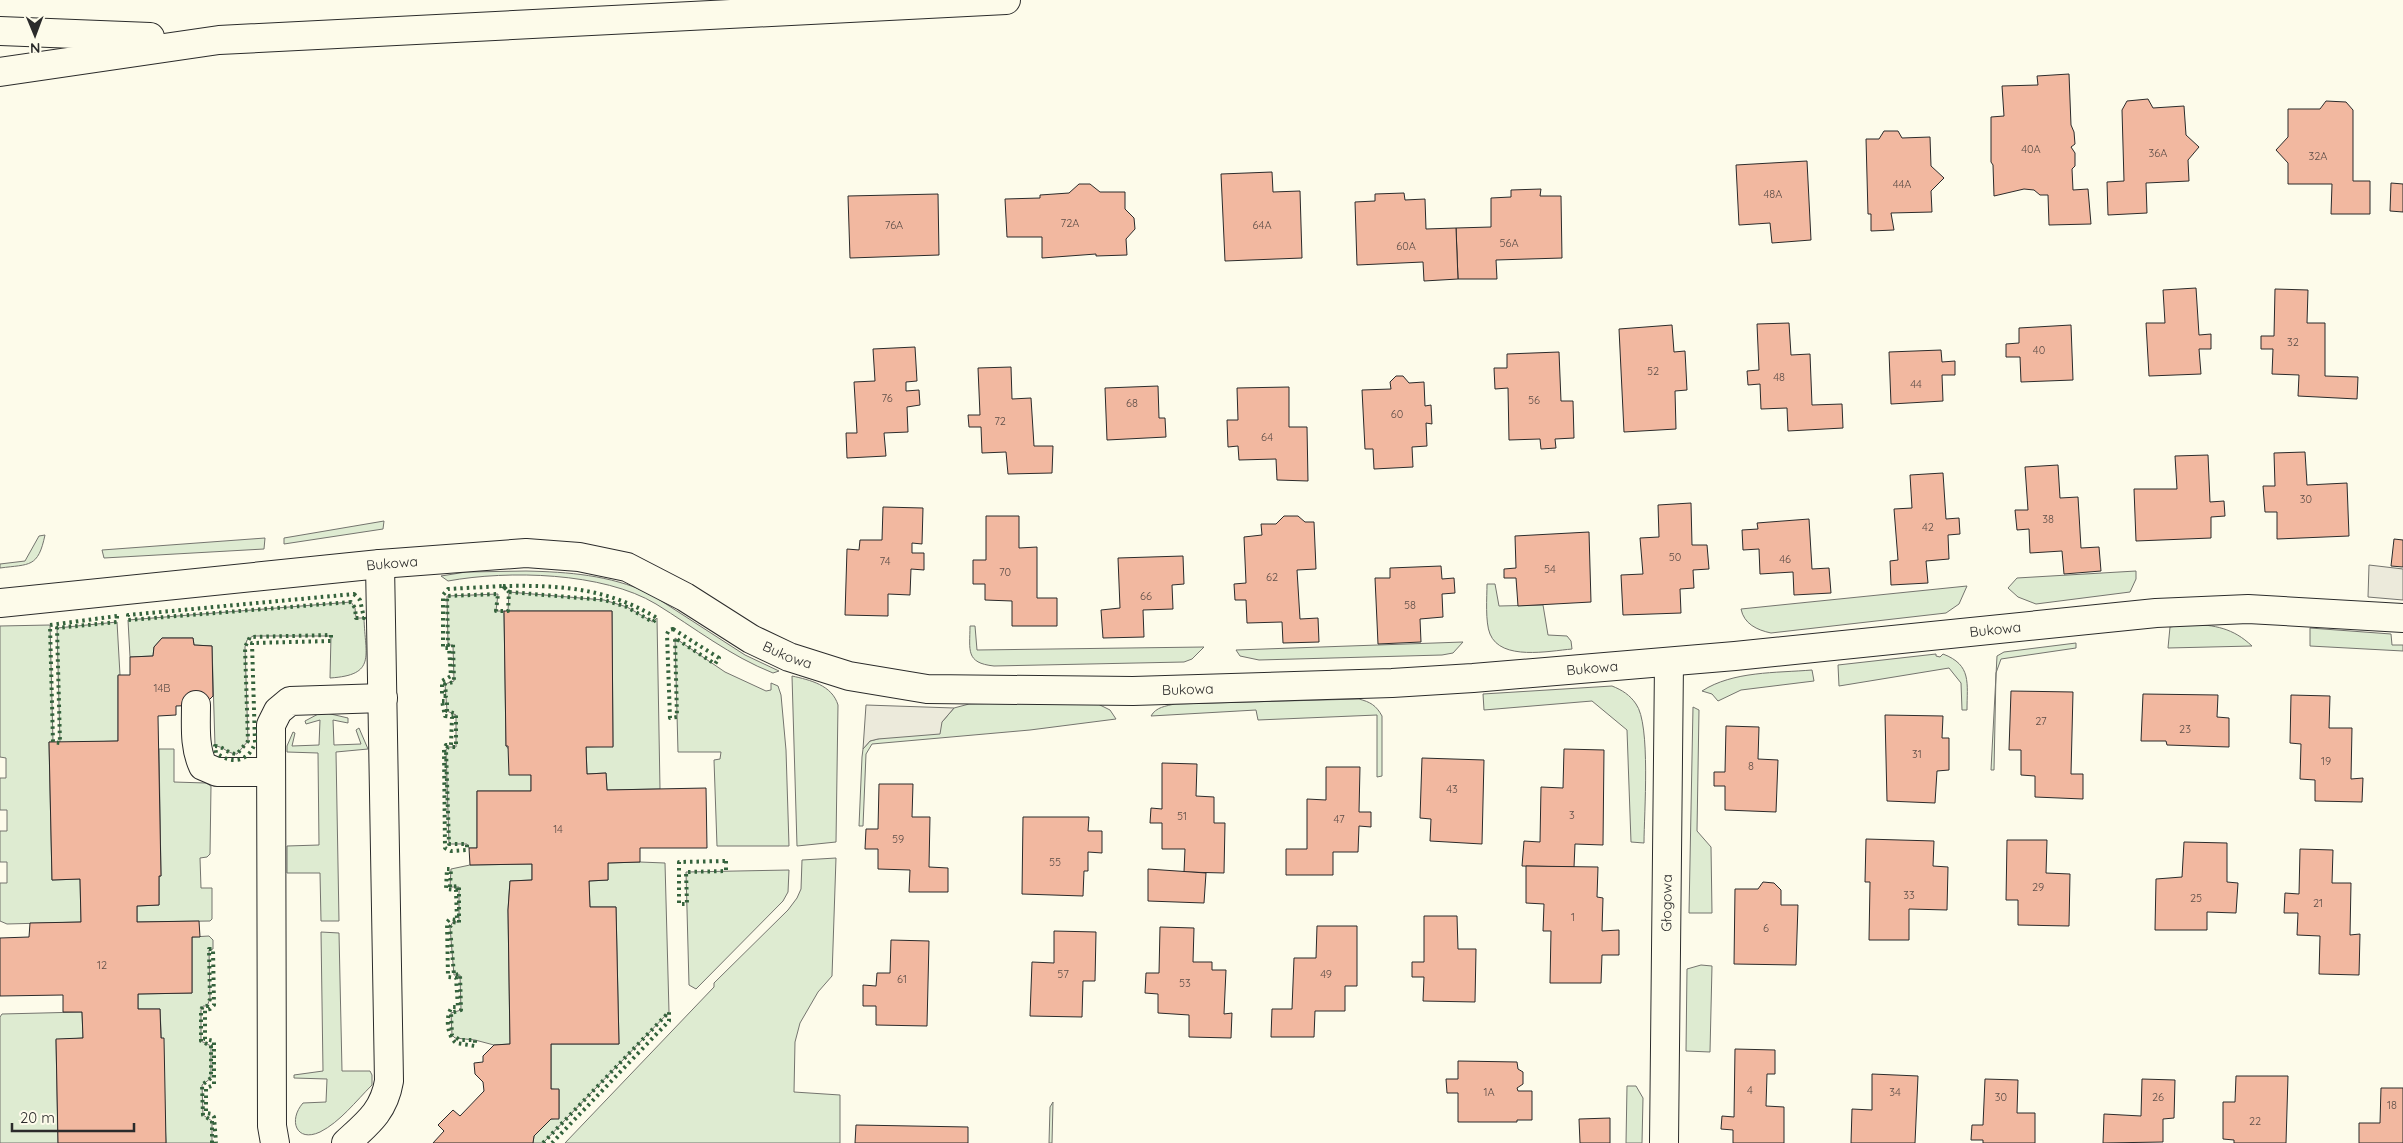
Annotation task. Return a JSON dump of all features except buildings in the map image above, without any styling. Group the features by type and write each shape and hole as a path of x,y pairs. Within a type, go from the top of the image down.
{"street":[{"path":"0,31 219,40 1006,0"},
{"path":"0,72 219,40"},
{"name":"Bukowa","path":"0,603 380,564 526,553 579,557 627,567 655,579 751,639 789,657 849,676 927,688 1133,691 1218,690 1392,683 1669,662 2156,613 2256,609 2403,618"},
{"path":"346,1143 378,1113 387,1094 389,1081 380,564"},
{"name":"Głogowa","path":"1664,1143 1669,662"},
{"path":"275,1143 272,1126 272,725 278,711 290,701 383,698"},
{"path":"196,705 197,744 203,766 217,772 271,772"}],"green space":[{"path":"384,521 383,529 284,544 284,538"},
{"path":"45,535 36,559 26,565 0,568 0,564 25,561 39,536"},
{"path":"265,538 264,549 104,558 102,550"},
{"path":"2136,571 2136,579 2130,592 2036,604 2018,597 2008,588 2017,578"},
{"path":"466,572 558,572 604,578 634,587 649,593 745,655 779,671 773,673 757,666 727,650 656,604 634,593 610,585 555,576 498,575 448,581 441,576"},
{"path":"1487,584 1495,584 1499,606 1543,605 1548,635 1567,636 1571,641 1572,649 1539,652 1515,651 1504,648 1496,642 1490,634 1487,623"},
{"path":"1967,586 1959,604 1946,613 1771,633 1752,626 1745,619 1741,609"},
{"path":"509,592 604,600 627,607 653,622 657,618 660,789 607,790 606,773 587,774 586,747 613,746 612,611 508,611"},
{"path":"498,594 496,611 504,611 506,746 531,775 531,791 477,791 477,848 469,848 467,844 449,844 446,750 448,747 456,747 456,715 447,711 445,684 454,681 453,645 448,645 447,596"},
{"path":"351,602 355,608 356,618 364,618 366,643 365,661 362,668 355,673 330,678 331,636 253,636 247,640 245,647 248,741 237,754 215,746 212,646 194,645 193,638 162,638 154,647 153,656 130,657 128,620"},
{"path":"117,622 120,675 118,676 118,741 60,743 57,628"},
{"path":"2189,624 2207,625 2231,631 2252,646 2168,648 2170,627"},
{"path":"50,625 53,742 49,742 52,880 80,879 81,922 7,924 0,921 0,883 7,883 7,862 0,862 0,831 7,831 7,810 0,810 0,778 6,778 6,758 0,757 0,626"},
{"path":"970,626 975,626 977,650 1204,647 1192,659 1184,662 994,666 978,662 971,654"},
{"path":"2310,628 2391,634 2392,645 2403,645 2403,651 2310,646"},
{"path":"675,638 725,672 766,691 771,690 771,683 778,686 781,695 786,750 789,846 717,846 714,760 720,759 721,752 678,752"},
{"path":"1463,642 1453,653 1442,655 1259,660 1240,656 1236,650"},
{"path":"2076,643 2076,648 2001,659 1996,673 1997,656 2004,652"},
{"path":"1936,654 1936,656 1940,657 1943,654 1952,658 1963,669 1967,683 1967,710 1962,710 1961,683 1949,668 1839,686 1838,665"},
{"path":"1812,670 1814,681 1741,690 1718,701 1712,694 1702,691 1714,684 1741,676"},
{"path":"792,676 826,688 835,698 838,705 836,842 797,846"},
{"path":"1996,676 1994,770 1991,770"},
{"path":"1612,686 1631,698 1641,715 1645,749 1644,843 1631,842 1627,730 1592,701 1484,710 1483,694"},
{"path":"1359,699 1372,704 1382,716 1382,776 1377,777 1377,715 1258,720 1256,710 1151,716 1158,709 1175,704"},
{"path":"1092,701 1110,710 1116,719 1030,730 872,744 866,754 863,826 859,826 863,749 870,741 942,722 954,708 969,704"},
{"path":"1693,707 1699,710 1697,831 1711,847 1712,913 1689,913"},
{"path":"322,712 348,718 348,723 333,720 334,745 361,744 356,730 359,728 368,749 336,752 339,921 321,921 320,873 287,873 287,846 319,845 318,753 287,752 287,746 293,732 295,733 292,746 319,745 320,720 306,724 305,721"},
{"path":"159,749 174,749 174,782 206,783 211,786 210,854 207,857 200,858 201,888 212,888 212,919 210,921 137,922 137,906 159,905 159,876 161,876"},
{"path":"836,858 832,976 818,992 800,1023 795,1042 794,1092 840,1095 840,1143 565,1143 714,987 714,983 788,910 801,889 802,860"},
{"path":"608,863 665,863 669,1012 543,1143 533,1143 534,1136 551,1119 559,1118 559,1090 551,1089 551,1044 619,1044 616,907 590,907 589,881 608,880"},
{"path":"532,864 532,880 510,881 508,910 510,1044 494,1045 475,1040 455,1038 452,1035 451,1013 461,1010 460,975 454,975 450,927 453,922 459,922 459,887 450,887 451,869 470,865"},
{"path":"789,870 788,892 783,901 696,989 689,985 686,872"},
{"path":"321,932 339,933 342,1071 370,1071 372,1085 334,1123 312,1135 300,1132 295,1123 296,1116 303,1103 326,1102 327,1079 294,1078 294,1075 323,1071"},
{"path":"209,936 213,940 213,949 209,950 210,999 207,1006 203,1006 201,1010 201,1041 211,1046 211,1078 202,1085 203,1115 212,1121 212,1143 166,1143 160,1009 138,1009 138,994 192,993 192,937"},
{"path":"1701,965 1712,966 1710,1052 1686,1051 1687,969"},
{"path":"82,1012 83,1038 56,1040 58,1143 0,1143 0,1017 2,1014"},
{"path":"1627,1086 1636,1086 1643,1098 1642,1143 1626,1143"},
{"path":"1053,1102 1052,1143 1049,1143 1050,1107"}],"shaded area":[{"path":"2369,565 2403,569 2403,600 2368,597"},
{"path":"866,705 954,708 942,722 940,734 878,739 870,741 863,749"}],"hedge":[{"path":"503,586 509,592 508,611 496,611 498,594 447,596 448,645 453,644 454,682 445,684 446,696 442,696 442,681 451,676 449,648 443,648 443,595 448,589 503,586"},
{"path":"503,586 544,586 583,590 620,600 657,618 653,622 627,607 604,600 509,592 503,586"},
{"path":"354,594 360,600 364,618 356,618 355,608 351,602 128,620 128,615 354,594"},
{"path":"117,616 117,622 57,628 60,743 53,742 50,625 117,616"},
{"path":"673,629 719,658 715,664 675,638 677,717 670,718 667,634 669,630 673,629"},
{"path":"331,635 331,641 252,643 255,743 248,755 238,760 227,759 216,753 215,746 237,754 248,741 245,647 250,637 331,635"},
{"path":"442,701 447,701 447,711 456,714 456,747 448,747 446,750 449,844 467,844 467,850 451,851 445,848 444,749 446,745 451,745 452,717 445,716 442,701"},
{"path":"726,861 726,871 686,872 687,904 679,904 679,862 726,861"},
{"path":"447,869 451,869 450,887 459,886 459,923 453,922 450,927 454,975 460,974 461,1010 451,1013 452,1035 460,1040 475,1040 475,1046 456,1043 451,1036 448,1026 448,1015 452,1007 458,1007 456,978 448,977 447,922 450,919 457,920 456,890 446,889 447,869"},
{"path":"212,1143 212,1121 203,1115 202,1085 211,1078 211,1046 201,1041 201,1010 203,1006 207,1006 210,999 209,949 213,949 214,1005 210,1009 205,1010 205,1039 214,1041 214,1085 206,1088 206,1113 212,1114 214,1117 216,1143"},
{"path":"543,1143 669,1012 669,1021 552,1143"}]}
